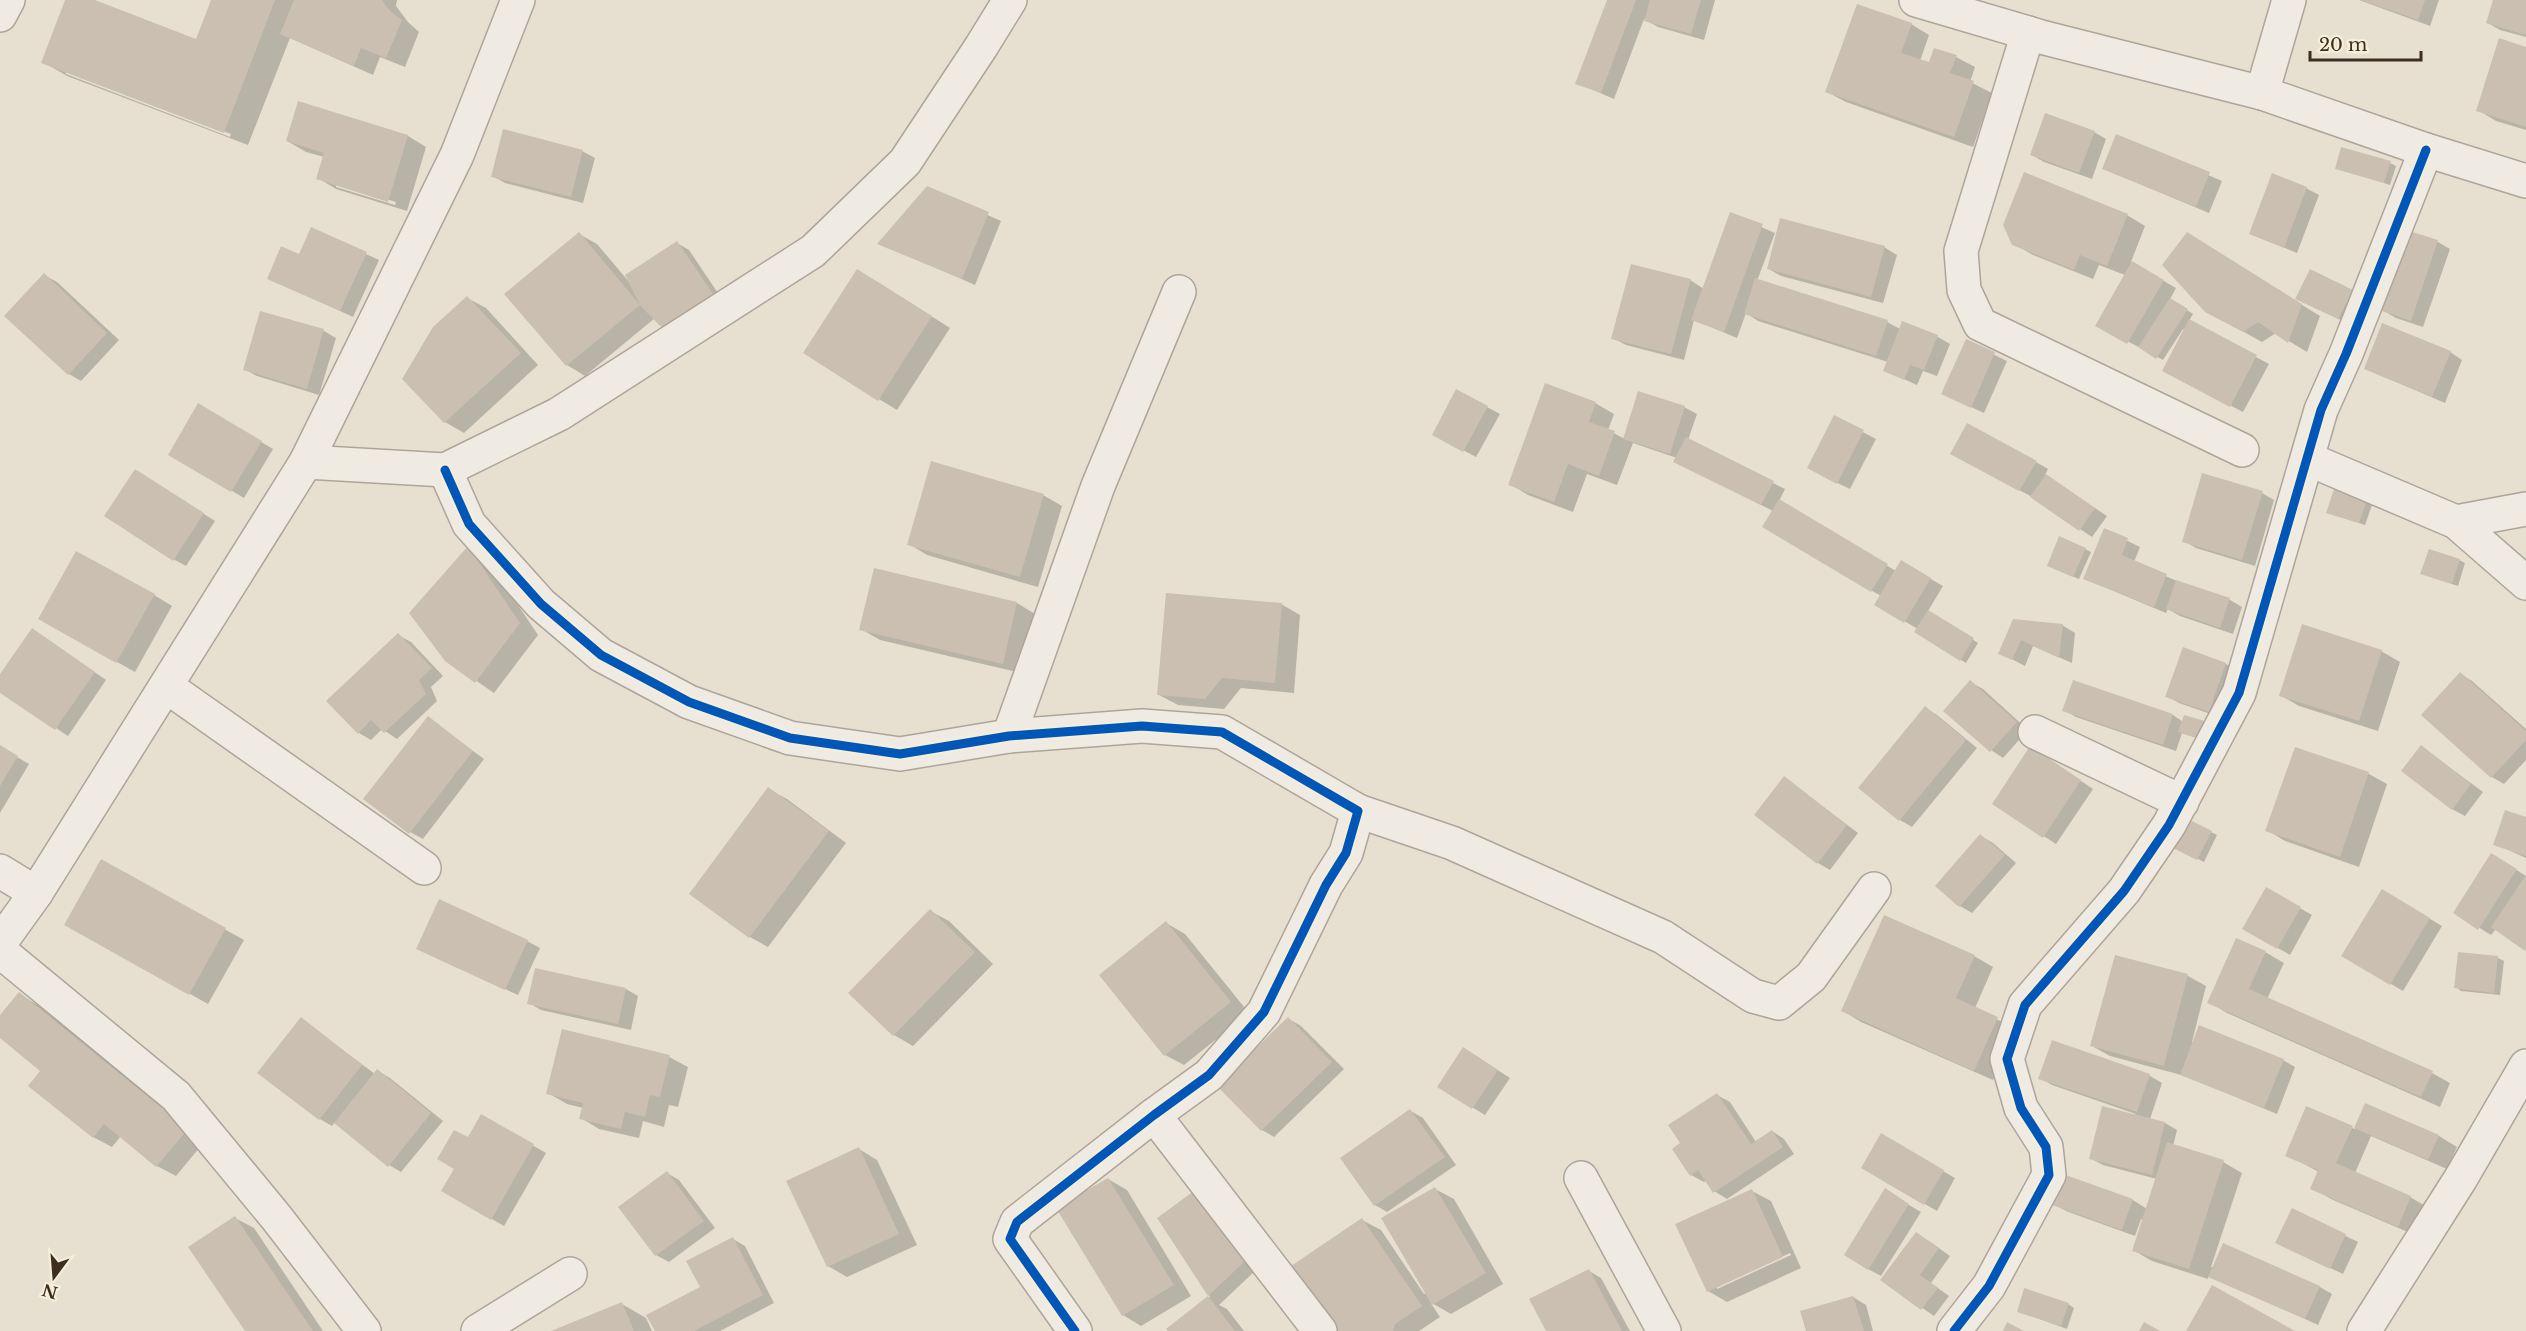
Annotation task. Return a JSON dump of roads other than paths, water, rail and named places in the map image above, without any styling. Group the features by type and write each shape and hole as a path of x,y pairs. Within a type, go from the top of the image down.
{"street":[{"path":"0,15 8,0"},
{"path":"0,943 36,893 306,462 457,155 518,0"},
{"path":"306,462 445,470 559,414 813,251 905,162 1010,0"},
{"path":"1916,0 2009,19 2262,93 2426,150 2526,181"},
{"path":"2262,93 2289,0"},
{"path":"2009,19 1961,251 1964,290 1980,324 2242,450"},
{"path":"1954,1331 1989,1286 2049,1175 2046,1147 2022,1108 2007,1059 2025,1005 2124,891 2182,802 2240,693 2321,410 2346,354 2426,150"},
{"path":"1009,736 1098,486 1179,292"},
{"path":"2308,459 2457,522 2526,583"},
{"path":"445,470 469,524 541,604 601,655 689,702 790,738 900,754 1009,736 1142,726 1222,732 1358,811 1452,843 1653,933 1754,996 1779,1003 1811,977 1874,889"},
{"path":"2457,522 2526,509"},
{"path":"166,686 424,868"},
{"path":"2035,732 2182,802"},
{"path":"1074,1331 1010,1239 1017,1222 1209,1075 1264,1012 1326,885 1346,853 1358,811"},
{"path":"0,871 36,893"},
{"path":"0,951 177,1096 276,1217 364,1331"},
{"path":"2364,1331 2461,1178 2526,1066"},
{"path":"1154,1115 1320,1331"},
{"path":"1581,1178 1664,1331"},
{"path":"478,1331 570,1274"}]}
